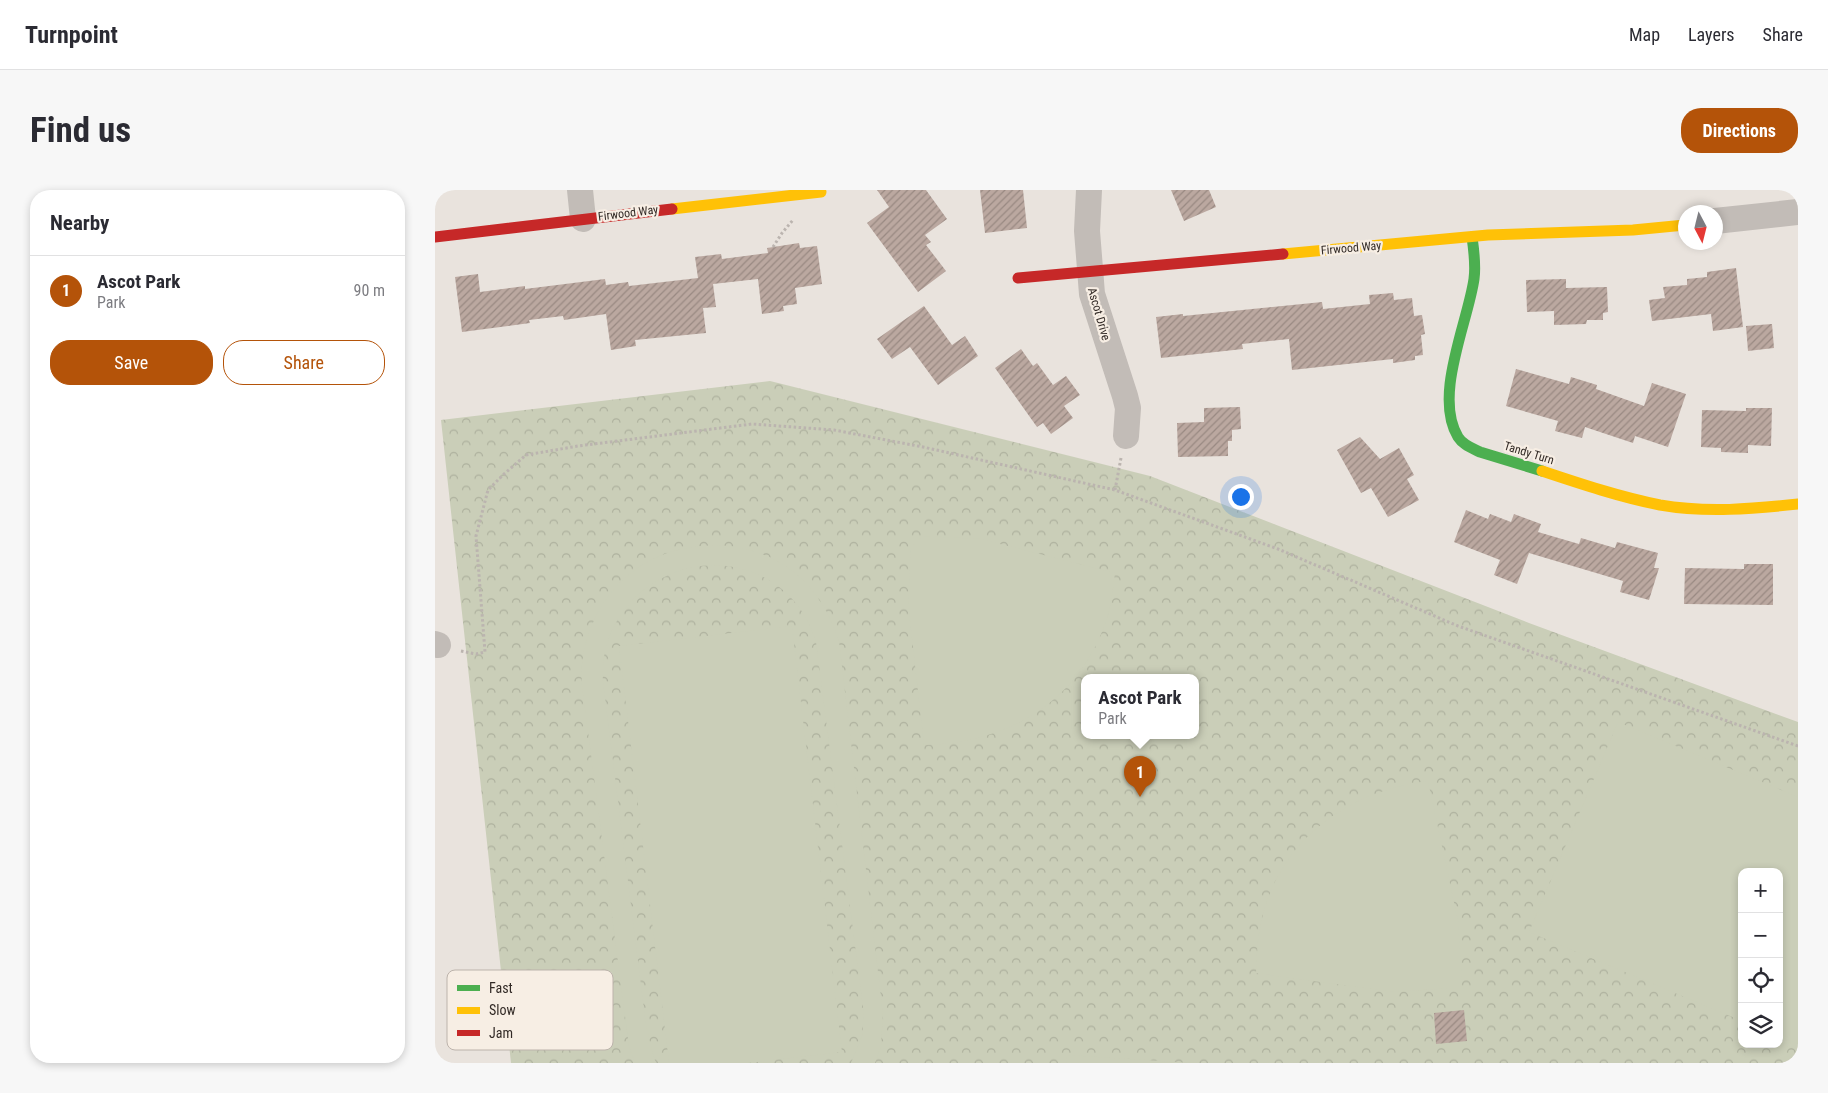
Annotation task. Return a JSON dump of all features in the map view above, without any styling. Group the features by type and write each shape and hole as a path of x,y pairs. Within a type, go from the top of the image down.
{"street":[{"path":"580,190 583,219"},
{"name":"Ascot Drive","path":"1089,190 1087,231 1089,271 1094,304 1126,402 1126,436"},
{"name":"Firwood Way","path":"435,237 821,192"},
{"path":"1723,220 1798,212"},
{"name":"Firwood Way","path":"1017,278 1501,234 1633,230 1678,226"},
{"name":"Tandy Turn","path":"1471,237 1475,264 1474,280 1452,374 1449,401 1453,429 1459,439 1467,446 1480,452 1621,496 1663,505 1733,509 1798,504"}],"path":[{"path":"773,247 793,220 798,218"},
{"path":"437,645 467,653 485,652 476,536 488,490 526,455 578,446 752,424 834,430 923,447 1115,490 1278,549 1458,626 1798,746"},
{"path":"1115,490 1126,436"}],"green space":[{"path":"770,381 1150,476 1529,623 1798,722 1798,1063 511,1063 510,1050 613,1050 613,970 501,970 441,420"},
{"path":"923,536 980,539 1115,573 1111,603 1106,621 1094,650 1078,674 1058,696 1036,713 1011,727 983,737 954,743 924,745 908,603 911,547"},
{"path":"715,545 737,547 758,553 776,561 793,572 808,585 820,601 831,620 839,641 883,1014 881,1046 875,1063 851,1063 862,1036 864,1015 816,642 803,613 784,591 761,576 735,567 707,565 679,571 652,584 622,612 605,650 603,681 646,1025 656,1063 635,1063 629,1047 582,685 585,645 601,607 627,576 643,564 662,555 688,548"},
{"path":"792,626 842,1052 748,1063 669,1063 619,646"},
{"path":"1618,722 1798,797 1798,1044 1783,1038 1783,868 1738,868 1738,1019 1529,932"},
{"path":"1428,781 1458,921 1462,977 1451,988 1394,992 1256,973 1261,923 1270,894 1283,868 1300,845 1321,825 1344,809 1370,796 1398,787"},
{"path":"1067,1055 1192,1063 1066,1063"}],"building":[{"path":"877,190 926,190 947,219 925,235 931,242 926,245 946,271 918,292 867,223 889,207"},
{"path":"980,190 1023,190 1027,228 985,233"},
{"path":"1171,190 1209,190 1216,207 1184,221"},
{"path":"799,243 800,248 817,246 822,284 795,288 797,304 783,306 784,311 762,314 758,279 713,284 716,307 703,308 706,333 635,340 636,346 611,350 606,314 564,320 563,316 529,320 530,323 462,332 455,277 478,274 480,292 525,286 525,289 605,279 606,285 628,282 629,286 698,278 695,257 721,254 722,259 768,253 767,248"},
{"path":"1736,268 1743,327 1713,331 1711,314 1652,321 1649,300 1665,298 1663,287 1687,285 1687,279 1707,277 1707,272"},
{"path":"1566,279 1566,288 1607,287 1608,312 1603,313 1603,320 1587,320 1586,324 1554,325 1554,311 1527,312 1526,280"},
{"path":"1393,293 1394,300 1412,298 1414,316 1422,315 1425,334 1421,335 1423,355 1415,356 1415,360 1393,363 1393,359 1292,370 1289,339 1242,344 1243,349 1161,358 1156,317 1322,302 1323,309 1370,304 1369,295"},
{"path":"924,306 952,345 965,336 978,356 938,385 910,347 892,359 877,339"},
{"path":"1772,324 1774,348 1748,351 1746,326"},
{"path":"1021,349 1033,366 1037,363 1053,385 1066,376 1080,395 1064,406 1073,418 1051,434 1043,423 1037,427 995,368"},
{"path":"1516,369 1569,384 1571,377 1597,385 1596,389 1644,406 1652,383 1686,394 1668,447 1635,436 1633,443 1585,427 1582,438 1555,431 1558,421 1506,406"},
{"path":"1240,407 1241,429 1232,430 1232,441 1228,441 1228,456 1178,457 1177,423 1204,422 1204,408"},
{"path":"1746,408 1772,408 1771,446 1748,445 1748,453 1721,452 1721,448 1701,447 1702,410 1746,411"},
{"path":"1360,437 1380,459 1399,448 1414,475 1407,479 1419,500 1388,517 1371,488 1361,493 1337,450"},
{"path":"1466,510 1488,519 1490,514 1511,522 1514,514 1541,524 1538,532 1579,544 1581,538 1615,548 1617,542 1658,553 1654,568 1659,568 1649,600 1620,592 1623,581 1529,553 1517,584 1494,575 1500,560 1454,542"},
{"path":"1744,564 1773,564 1773,605 1684,604 1685,568 1744,569"},
{"path":"1464,1010 1467,1041 1436,1044 1434,1013"}],"traffic: fast":[{"path":"1472,237 1475,263 1474,279 1450,380 1449,401 1451,420 1458,437 1468,446 1480,452 1542,471"}],"traffic: slow":[{"path":"672,209 821,192"},
{"path":"1283,254 1488,235 1633,230 1678,226"},
{"path":"1542,471 1615,494 1660,505 1695,509 1729,509 1798,504"}],"traffic: jam":[{"path":"435,237 672,209"},
{"path":"1018,278 1283,254"}],"place":[{"name":"Ascot Park","path":"1140,797"}]}
